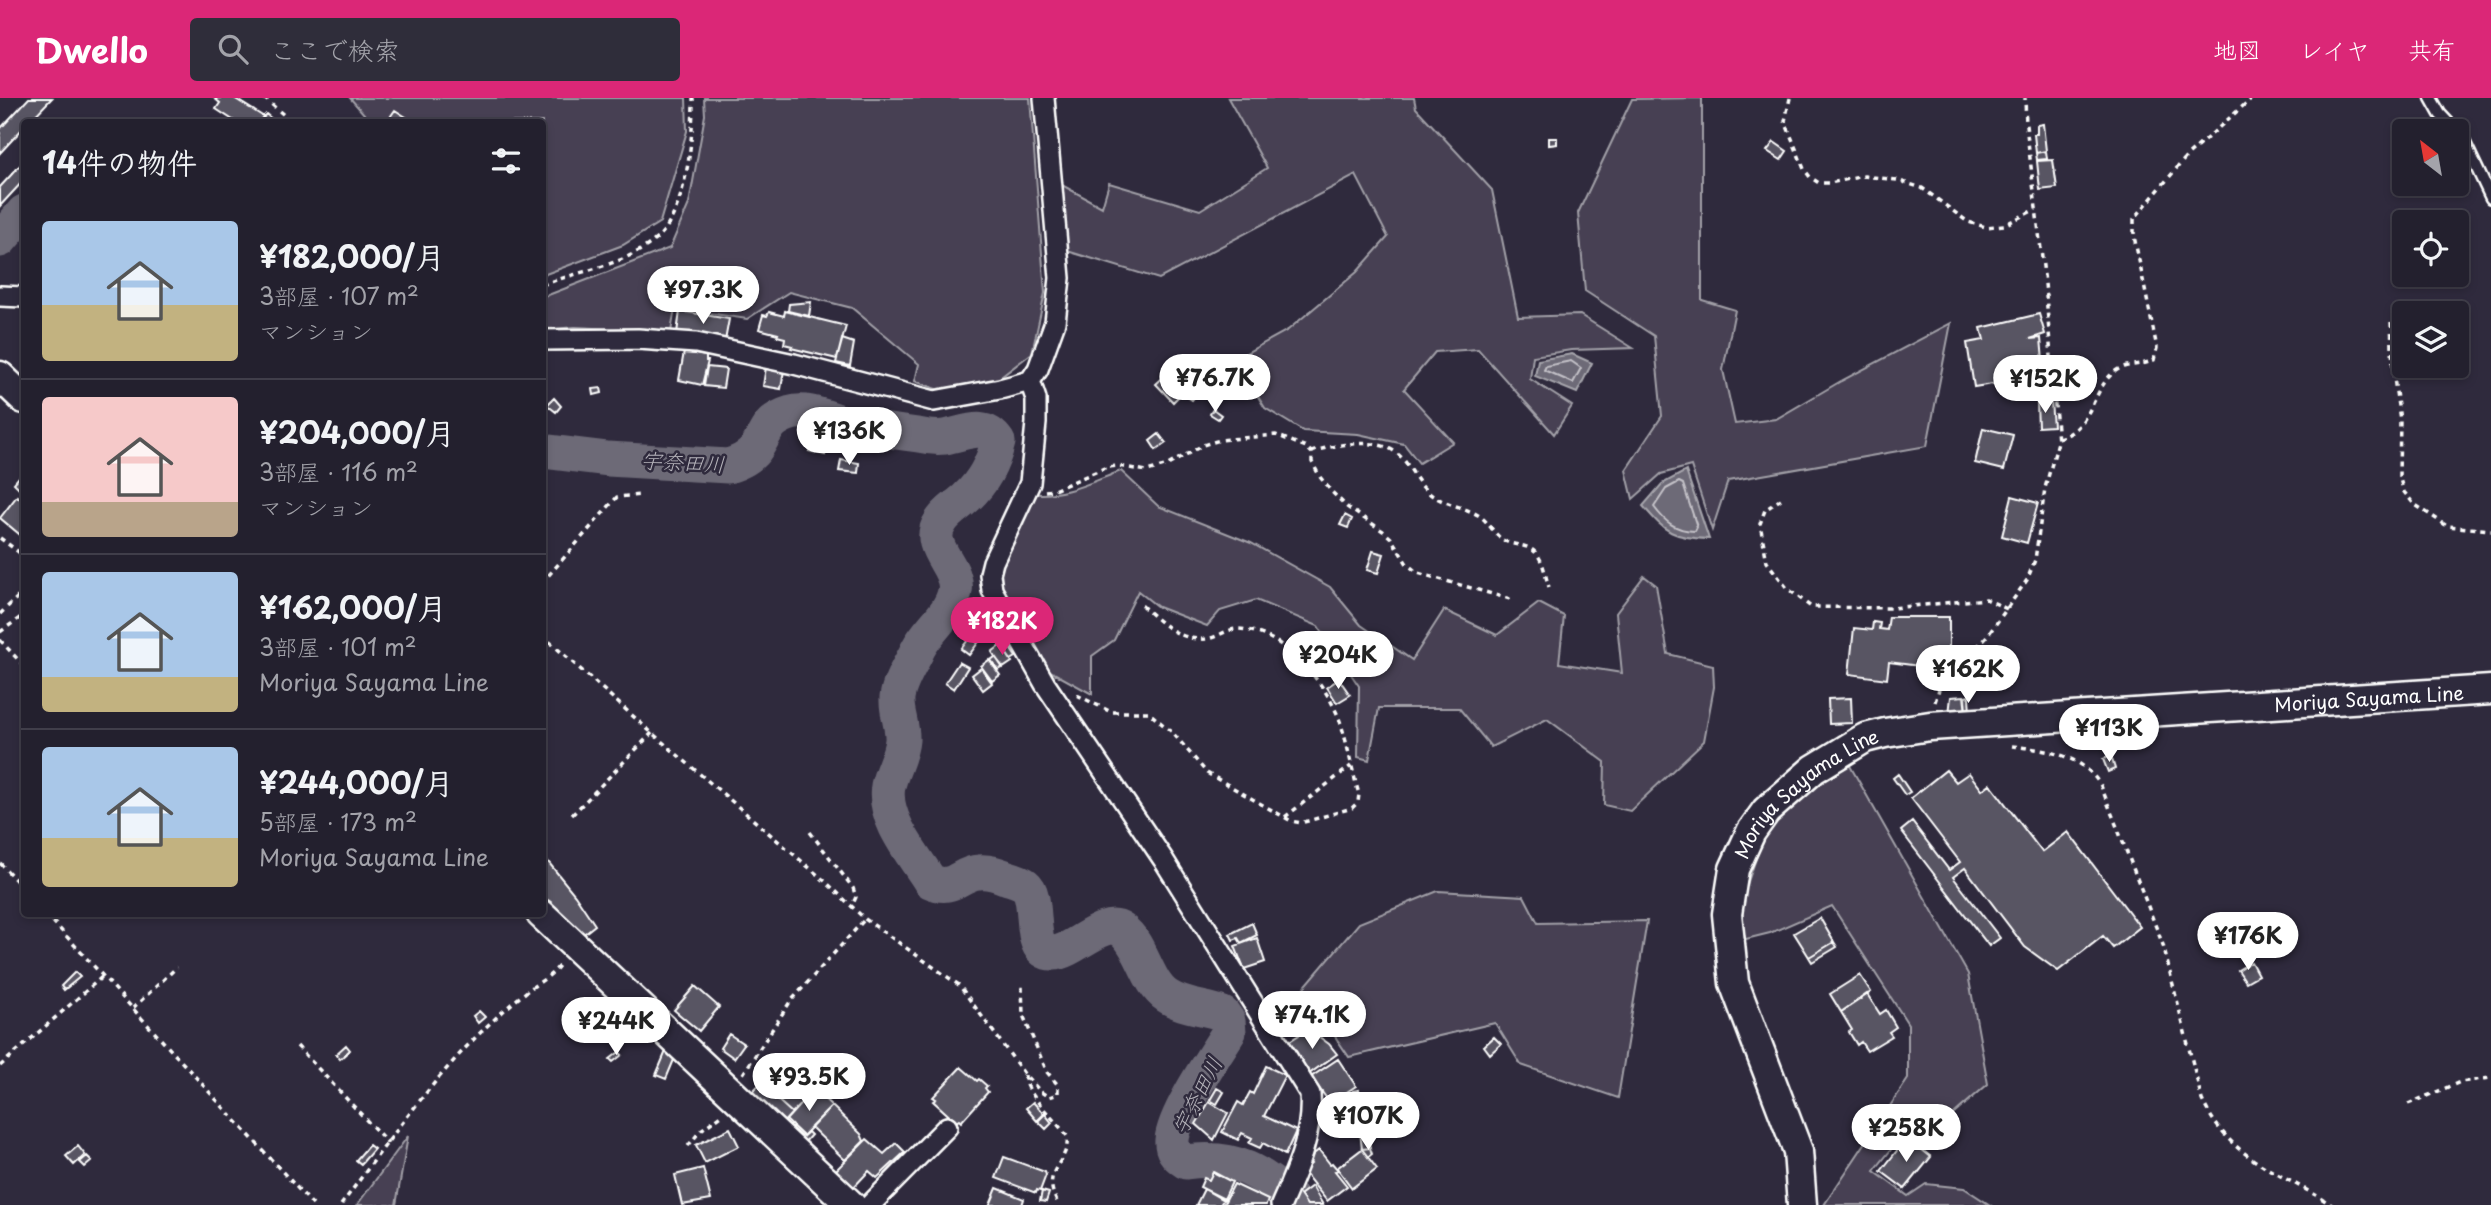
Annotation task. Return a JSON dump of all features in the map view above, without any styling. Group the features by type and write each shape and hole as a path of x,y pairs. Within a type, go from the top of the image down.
{"main road":[{"path":"0,376 21,396"},
{"name":"Moriya Sayama Line","path":"1802,1205 1798,1151 1734,983 1727,914 1734,869 1751,832 1766,811 1828,759 1865,738 1946,725 2491,690"},
{"path":"544,917 734,1096 836,1199"}],"street":[{"path":"546,340 638,339 696,343 794,364 934,401 1030,381 1038,369 1055,322 1059,278 1045,98"},
{"path":"0,296 21,298"},
{"path":"1030,381 1036,399 1036,424 1028,485 993,562 990,574 992,590 1045,684 1163,859 1310,1094 1312,1113 1307,1139 1284,1199"},
{"path":"870,1205 947,1127"}],"lane":[{"path":"2431,98 2444,119"},
{"path":"2469,152 2491,198"}],"path":[{"path":"264,98 288,119"},
{"path":"546,284 633,254 652,243 668,225 684,181 693,133 693,98"},
{"path":"1790,98 1785,121 1804,169 1819,183 1864,176 1897,180 1922,188 1968,222 1986,227 2004,225 2036,209"},
{"path":"1946,725 1936,717 1935,705 1940,686 1988,635 2027,580 2035,559 2045,488 2057,439 2045,283 2025,98"},
{"path":"2057,439 2082,423 2104,382 2117,370 2130,365 2143,366 2154,360 2157,348 2134,236 2134,219 2187,156 2252,98"},
{"path":"2391,322 2393,371 2400,421 2399,476 2404,492 2414,504 2447,526 2491,530"},
{"path":"1028,485 1044,491 1054,490 1107,467 1147,471 1168,465 1203,445 1220,440 1276,435 1306,447 1311,452 1312,462 1331,491 1347,507 1391,538 1407,565 1418,573 1510,599"},
{"path":"1311,452 1330,446 1357,444 1384,446 1400,454 1422,487 1433,496 1480,516 1503,541 1529,547 1541,560 1549,587"},
{"path":"546,578 617,497 641,495"},
{"path":"1781,499 1765,510 1760,524 1767,562 1787,588 1811,607 1892,608 1986,599 2007,610"},
{"path":"0,538 21,554"},
{"path":"0,614 21,594"},
{"path":"1045,684 1064,688 1111,712 1148,712 1172,732 1208,773 1285,817 1301,823 1352,808 1359,794 1341,724 1335,709 1301,659 1286,647 1261,635 1237,629 1208,639 1187,638 1170,631 1138,602"},
{"path":"0,632 21,617"},
{"path":"546,639 865,919 958,985 1025,1075 1049,1097 1058,1094 1058,1085 1047,1072 1023,1015 1022,986"},
{"path":"0,640 21,663"},
{"path":"572,815 652,733"},
{"path":"2010,746 2066,756 2093,774 2101,786 2163,945 2202,1100 2211,1120 2232,1145 2252,1160 2302,1185 2332,1205"},
{"path":"1285,817 1351,766"},
{"path":"810,832 853,888 856,897 852,906"},
{"path":"0,863 21,886"},
{"path":"50,917 313,1205"},
{"path":"688,1146 701,1130 729,1110 741,1077 790,1002 865,919"},
{"path":"341,1205 459,1054 506,1009 555,971 564,958"},
{"path":"133,1008 177,968"},
{"path":"0,1066 103,976"},
{"path":"297,1046 388,1143"},
{"path":"1025,1075 1024,1082 1066,1136 1068,1143 1052,1174 1052,1193 1059,1205"},
{"path":"2407,1104 2459,1082 2491,1078"}],"shaded area":[{"path":"350,98 686,98 687,131 660,222 623,245 546,274 546,119 368,119"},
{"path":"704,98 1030,98 1045,293 1032,353 993,383 945,392 915,381 919,364 852,308 789,292 747,319 675,308 671,332 575,327 546,330 546,296 670,248 689,204 705,115"},
{"path":"1228,98 1414,98 1416,108 1492,190 1518,317 1580,315 1633,348 1571,350 1533,356 1530,379 1572,406 1554,434 1478,349 1435,352 1404,389 1453,442 1419,463 1404,444 1358,434 1303,431 1265,408 1235,359 1288,330 1357,272 1388,237 1356,175 1159,279 1067,251 1062,185 1102,207 1109,183 1200,210 1267,168"},
{"path":"1702,98 1702,300 1735,310 1723,370 1735,424 1776,419 1951,323 1927,446 1728,481 1712,530 1691,466 1661,474 1633,499 1626,470 1662,416 1654,336 1585,291 1578,213 1632,99"},
{"path":"1121,471 1158,506 1251,543 1330,587 1361,625 1412,660 1444,610 1497,635 1539,603 1564,616 1559,663 1622,673 1616,613 1644,576 1656,585 1668,654 1713,665 1714,687 1704,741 1630,811 1604,805 1605,762 1547,719 1491,747 1459,708 1379,708 1369,760 1358,757 1359,686 1318,626 1256,600 1220,611 1207,626 1158,607 1138,591 1114,640 1092,656 1092,694 1050,671 1005,604 998,585 1000,560 1030,493 1065,491"},
{"path":"1849,764 1968,974 1988,1084 1947,1120 1906,1131 1874,1171 1908,1196 1926,1184 1964,1188 1990,1205 1824,1205 1908,1079 1908,1024 1832,906 1770,933 1742,940 1743,896 1766,830 1816,783"},
{"path":"1438,891 1524,896 1538,923 1647,921 1618,1098 1521,1065 1495,1023 1349,1057 1330,1029 1290,1004 1359,923"},
{"path":"408,1136 396,1205 357,1205"}],"water":[{"path":"1572,354 1592,363 1577,393 1535,376 1538,360"},
{"path":"1686,471 1709,539 1686,537 1671,532 1658,523 1643,506 1662,484"}],"building":[{"path":"29,98 52,98 32,119 21,119 21,130 0,153 0,129"},
{"path":"214,98 234,98 264,117 231,119 216,109 220,103"},
{"path":"395,110 406,117 404,119 389,119"},
{"path":"2043,124 2046,151 2036,153 2034,134 2037,134 2037,125"},
{"path":"1549,138 1557,138 1557,144 1549,145"},
{"path":"1774,142 1787,151 1781,160 1767,151"},
{"path":"2046,151 2047,159 2037,160 2036,153"},
{"path":"2053,160 2057,188 2040,190 2037,161"},
{"path":"21,164 21,183 0,206 0,187"},
{"path":"811,302 809,316 788,311 789,304"},
{"path":"680,311 729,319 725,341 677,333"},
{"path":"785,311 846,326 837,359 791,348 792,346 784,344 785,338 759,329 763,315 767,316 769,312 784,316"},
{"path":"2039,314 2045,334 2030,339 2041,338 2046,396 2014,399 1992,384 1974,387 1967,343 1984,340 1981,328"},
{"path":"842,339 854,343 850,366 836,363"},
{"path":"684,352 706,356 708,361 702,385 679,380"},
{"path":"707,367 726,369 723,388 704,386"},
{"path":"766,367 784,370 781,389 763,386"},
{"path":"1168,373 1185,390 1173,402 1156,384"},
{"path":"1189,387 1197,394 1192,400 1183,394"},
{"path":"601,388 602,393 594,395 593,389"},
{"path":"554,398 561,406 556,412 547,405"},
{"path":"2051,402 2053,426 2038,427 2037,403"},
{"path":"1213,409 1221,415 1218,419 1210,414"},
{"path":"1983,428 2013,435 2004,470 1975,463"},
{"path":"1159,434 1166,443 1156,450 1150,441"},
{"path":"812,441 827,445 825,455 809,451"},
{"path":"841,460 859,463 858,473 839,471"},
{"path":"21,475 21,490 14,483"},
{"path":"17,496 21,499 21,536 0,518"},
{"path":"2012,496 2038,503 2027,543 2002,536"},
{"path":"1345,515 1352,519 1348,528 1340,525"},
{"path":"1373,551 1384,554 1378,573 1367,570"},
{"path":"974,616 979,620 970,633 964,629"},
{"path":"1889,617 1949,617 1949,661 1928,661 1928,667 1889,662 1887,679 1849,674 1854,628 1872,630 1873,622 1880,623 1879,629 1887,630"},
{"path":"972,635 980,640 969,655 961,649"},
{"path":"1001,645 1012,662 1003,668 992,652"},
{"path":"1009,647 1016,657 1011,660 1005,651"},
{"path":"995,657 1003,667 998,670 991,660"},
{"path":"989,660 1000,675 992,681 981,666"},
{"path":"959,662 968,667 954,689 945,683"},
{"path":"981,668 992,683 983,690 972,675"},
{"path":"1339,679 1350,695 1337,703 1327,687"},
{"path":"1964,696 1966,713 1949,714 1951,697"},
{"path":"1969,696 1970,714 1966,713 1965,697"},
{"path":"1851,698 1852,723 1829,724 1828,699"},
{"path":"2111,756 2115,769 2108,772 2103,759"},
{"path":"1946,770 1956,782 1969,773 1982,790 1990,784 2042,852 2068,832 2140,927 2113,948 2103,936 2058,971 2025,947 1965,868 1953,877 2000,938 1989,946 1901,831 1912,822 1949,870 1960,862 1911,798"},
{"path":"1898,774 1910,792 1905,795 1893,778"},
{"path":"546,859 595,925 580,937 546,905"},
{"path":"1820,918 1834,942 1809,957 1794,933"},
{"path":"1252,923 1257,935 1241,943 1238,938 1233,940 1230,934"},
{"path":"1257,938 1265,962 1244,969 1235,946"},
{"path":"1834,942 1837,947 1812,962 1809,957"},
{"path":"2251,962 2258,975 2246,982 2238,970"},
{"path":"75,972 80,977 64,990 61,986"},
{"path":"1860,975 1871,992 1841,1012 1830,994"},
{"path":"695,986 719,1007 699,1031 674,1010"},
{"path":"1867,994 1880,1014 1886,1010 1896,1027 1889,1032 1892,1036 1867,1051 1861,1042 1857,1045 1841,1012"},
{"path":"479,1011 485,1017 478,1023 473,1016"},
{"path":"1304,1032 1315,1038 1318,1036 1337,1054 1309,1074 1288,1042"},
{"path":"729,1034 744,1044 734,1058 720,1048"},
{"path":"1494,1037 1501,1044 1490,1054 1484,1046"},
{"path":"346,1045 350,1050 340,1059 336,1054"},
{"path":"666,1051 676,1055 666,1079 656,1075"},
{"path":"619,1052 622,1055 613,1062 610,1059"},
{"path":"1338,1059 1356,1086 1330,1103 1311,1077"},
{"path":"778,1064 811,1093 792,1113 760,1084"},
{"path":"1266,1066 1285,1075 1264,1116 1296,1131 1285,1155 1263,1143 1260,1148 1249,1143 1252,1138 1242,1133 1238,1140 1222,1132 1238,1102 1243,1105 1250,1092 1253,1094"},
{"path":"961,1067 987,1086 985,1088 988,1092 961,1122 956,1122 933,1101 936,1099 933,1097"},
{"path":"760,1084 792,1113 781,1125 748,1096"},
{"path":"1217,1088 1224,1092 1217,1104 1210,1100"},
{"path":"814,1089 832,1106 803,1136 786,1120"},
{"path":"1359,1090 1361,1098 1356,1099 1353,1091"},
{"path":"1033,1102 1044,1114 1037,1121 1026,1108"},
{"path":"1209,1102 1228,1113 1214,1140 1196,1124"},
{"path":"832,1106 861,1134 864,1141 845,1160 811,1127"},
{"path":"1045,1114 1052,1123 1046,1129 1038,1121"},
{"path":"1365,1120 1367,1128 1358,1130 1357,1122"},
{"path":"730,1128 739,1146 705,1163 696,1145"},
{"path":"1367,1131 1370,1148 1362,1149 1360,1132"},
{"path":"808,1132 811,1135 804,1143 800,1139"},
{"path":"1907,1138 1931,1157 1905,1189 1881,1171"},
{"path":"867,1139 884,1154 896,1143 905,1152 877,1178 869,1171 851,1190 833,1173"},
{"path":"369,1145 374,1149 361,1164 356,1160"},
{"path":"78,1146 85,1155 74,1165 66,1156"},
{"path":"1370,1148 1372,1154 1368,1157 1362,1149"},
{"path":"1362,1149 1377,1169 1352,1188 1337,1168"},
{"path":"1319,1150 1338,1170 1335,1171 1347,1186 1327,1201 1303,1171 1311,1164 1307,1159"},
{"path":"87,1156 92,1161 85,1167 80,1162"},
{"path":"1004,1157 1045,1172 1040,1191 1037,1190 1036,1193 996,1178"},
{"path":"703,1168 711,1200 682,1205 675,1175"},
{"path":"1213,1172 1232,1182 1224,1199 1200,1187 1204,1178 1209,1180"},
{"path":"1234,1184 1268,1200 1266,1205 1223,1205"},
{"path":"1312,1186 1323,1205 1307,1205 1300,1195"},
{"path":"997,1188 1024,1199 1022,1205 990,1205"},
{"path":"1204,1189 1223,1200 1220,1205 1196,1205"},
{"path":"1042,1191 1049,1193 1046,1202 1040,1201"}],"waterway":[{"name":"宇奈田川","path":"0,240 21,216"},
{"name":"宇奈田川","path":"546,451 608,459 728,466 752,453 772,423 783,416 798,412 813,413 858,426 928,437 945,437 980,430 993,436 998,442 987,472 973,491 943,519 936,532 939,549 953,574 955,591 949,607 918,649 898,692 902,740 887,798 894,824 930,881 945,884 972,873 986,872 1025,885 1032,901 1036,936 1045,951 1062,951 1098,931 1115,927 1129,936 1154,982 1167,996 1223,1014 1228,1021 1229,1032 1180,1116 1172,1140 1174,1150 1186,1162 1220,1161 1247,1168 1272,1183 1298,1205"}]}
